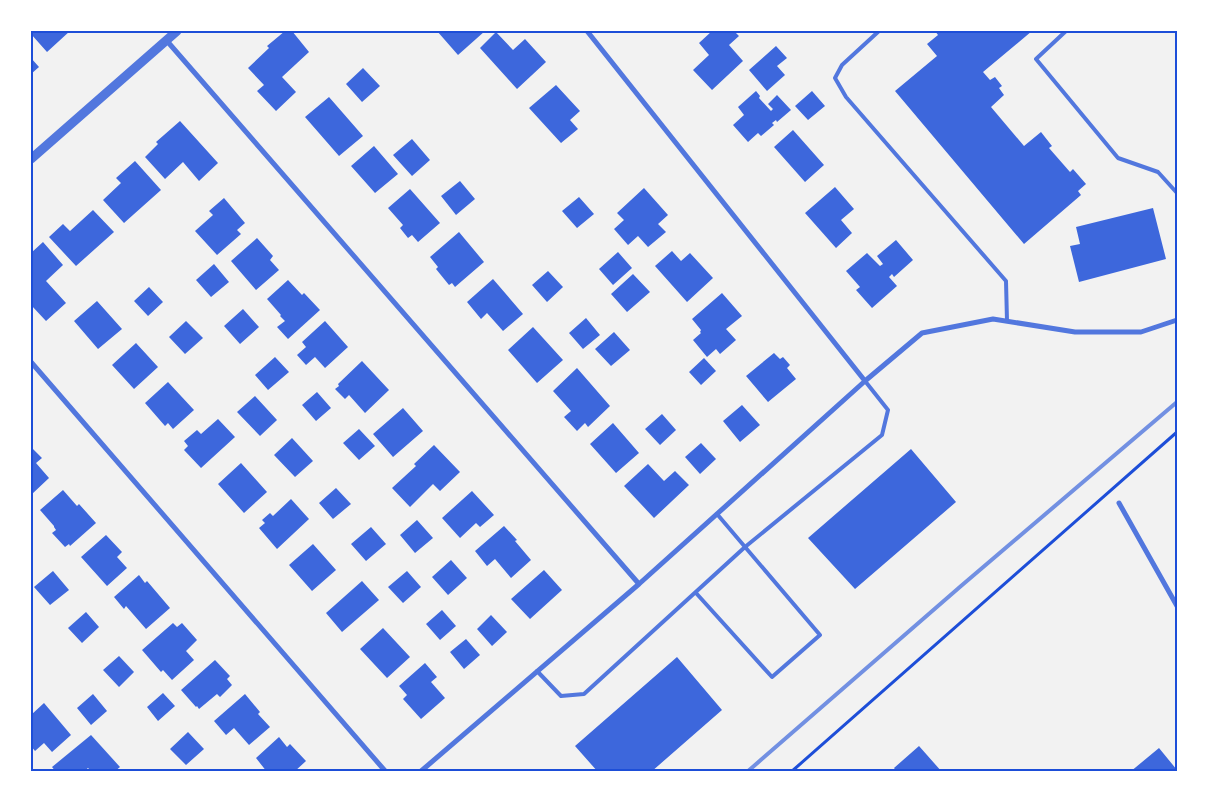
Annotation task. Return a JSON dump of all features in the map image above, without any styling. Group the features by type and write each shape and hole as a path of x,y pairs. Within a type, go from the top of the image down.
{"street":[{"path":"31,159 177,31"},
{"path":"587,31 865,381"},
{"path":"167,41 639,584"},
{"path":"420,772 639,584 865,381 922,333 993,319 1075,332 1141,332 1177,320"},
{"path":"31,362 386,772"},
{"path":"1119,503 1177,606"}],"lane":[{"path":"879,31 842,65 835,78 846,97 1006,281 1007,321"},
{"path":"1066,31 1036,59 1118,158 1158,172 1177,193"},
{"path":"537,671 561,696 584,694 745,547 882,435 888,410 865,381"},
{"path":"696,593 772,676 820,635 717,514"}],"path":[{"path":"791,772 1177,432"}],"building":[{"path":"31,31 70,31 47,52 31,34"},
{"path":"285,31 292,31 309,52 282,77 296,92 276,111 257,91 264,85 248,68 269,48 267,46"},
{"path":"437,31 485,31 458,55"},
{"path":"712,31 734,31 739,36 729,45 743,61 712,90 693,70 709,55 699,43"},
{"path":"935,31 1032,31 983,72 990,80 995,77 1002,86 999,88 1004,95 991,107 1024,146 1041,132 1052,146 1049,148 1070,172 1073,169 1086,184 1078,191 1081,195 1024,244 895,91 937,56 927,44 938,35"},
{"path":"496,32 513,50 525,39 546,62 517,89 480,48"},
{"path":"776,46 787,58 777,66 785,75 767,91 749,70"},
{"path":"31,58 39,67 31,74"},
{"path":"363,68 380,86 362,102 346,84"},
{"path":"556,85 580,111 570,120 578,129 561,143 529,108"},
{"path":"756,91 760,96 759,98 771,111 773,109 768,104 777,95 791,110 777,122 776,120 772,123 774,125 761,136 758,133 748,142 733,125 744,115 738,107"},
{"path":"812,91 825,106 808,120 795,106"},
{"path":"329,97 363,136 339,156 305,117"},
{"path":"180,121 218,163 199,181 183,162 165,179 145,157 158,144 156,142"},
{"path":"793,130 824,165 805,182 774,147"},
{"path":"412,139 430,160 412,176 393,155"},
{"path":"374,146 398,174 375,193 351,166"},
{"path":"135,161 161,190 124,223 103,200 121,183 116,178"},
{"path":"460,181 475,199 456,215 441,196"},
{"path":"835,187 854,209 841,220 852,233 836,248 805,213"},
{"path":"644,188 668,215 658,224 666,232 648,247 638,236 628,245 614,229 624,220 617,213"},
{"path":"410,189 440,223 418,242 412,235 408,238 400,228 403,225 388,208"},
{"path":"579,197 594,214 577,228 562,211"},
{"path":"224,198 245,223 237,230 241,234 217,255 195,231 213,215 209,211"},
{"path":"1153,208 1166,259 1079,282 1070,246 1080,244 1076,227"},
{"path":"93,210 114,232 76,266 49,237 63,224 70,231"},
{"path":"459,232 484,262 455,287 452,283 449,285 436,269 438,267 430,257"},
{"path":"257,238 273,256 270,260 279,270 256,290 231,261"},
{"path":"896,240 913,260 894,277 892,274 889,277 897,286 872,308 856,290 860,287 846,271 867,253 880,266 883,264 877,256"},
{"path":"43,242 63,265 46,281 66,303 46,321 31,305 31,253"},
{"path":"672,251 681,261 690,253 713,278 687,302 655,266"},
{"path":"618,252 632,268 613,285 599,269"},
{"path":"214,264 229,282 211,297 196,280"},
{"path":"548,271 563,287 547,302 532,285"},
{"path":"633,274 650,292 627,312 611,294"},
{"path":"493,279 523,314 503,331 487,313 481,319 467,302"},
{"path":"288,280 320,310 288,339 277,327 285,321 267,299"},
{"path":"149,287 163,302 148,316 134,301"},
{"path":"722,293 742,316 726,329 736,340 720,354 716,349 707,357 693,340 701,333 701,330 692,319"},
{"path":"97,301 122,329 98,349 74,321"},
{"path":"243,309 259,327 240,344 224,326"},
{"path":"586,318 600,335 583,349 569,333"},
{"path":"186,321 203,338 185,354 169,337"},
{"path":"325,321 348,347 325,368 315,357 306,365 297,355 306,347 302,342"},
{"path":"533,327 563,360 537,383 508,350"},
{"path":"614,332 630,350 611,366 595,349"},
{"path":"136,343 158,367 134,389 112,365"},
{"path":"774,353 780,359 783,357 790,365 787,368 796,379 768,402 746,376"},
{"path":"275,357 289,372 268,390 255,375"},
{"path":"704,358 716,371 701,385 689,372"},
{"path":"362,361 389,390 365,413 349,395 345,399 335,389"},
{"path":"577,368 610,406 588,427 585,423 577,431 564,417 571,411 553,391"},
{"path":"168,382 194,410 173,429 168,423 165,426 145,403"},
{"path":"317,392 331,408 316,421 302,405"},
{"path":"255,396 277,420 260,436 237,412"},
{"path":"742,405 760,425 740,442 723,421"},
{"path":"403,408 423,431 393,457 373,434"},
{"path":"662,414 676,430 660,445 645,429"},
{"path":"218,419 235,437 201,468 184,450 188,446 184,441 197,430 201,434"},
{"path":"613,423 639,453 616,473 590,444"},
{"path":"359,429 375,446 359,460 343,443"},
{"path":"292,438 313,461 295,477 274,455"},
{"path":"701,443 716,459 700,474 685,457"},
{"path":"434,445 460,472 440,491 433,484 410,507 392,488 416,466 414,464"},
{"path":"31,447 42,458 36,463 49,478 31,495"},
{"path":"911,449 956,502 855,589 808,538"},
{"path":"241,463 267,492 244,513 218,484"},
{"path":"648,464 664,481 675,471 689,485 654,518 624,486"},
{"path":"336,488 351,504 333,519 319,503"},
{"path":"63,490 96,523 70,546 69,544 65,547 52,533 56,530 54,526 40,510"},
{"path":"472,491 494,515 480,527 476,523 460,538 442,518"},
{"path":"291,499 309,519 277,549 259,528 265,523 262,520 270,513 273,516"},
{"path":"417,520 433,538 415,553 400,535"},
{"path":"504,526 531,560 511,578 495,559 487,566 475,551"},
{"path":"371,527 386,544 366,561 351,544"},
{"path":"106,535 122,552 117,557 127,568 107,586 81,557"},
{"path":"313,544 336,570 312,591 289,565"},
{"path":"451,560 467,578 448,595 432,577"},
{"path":"544,570 562,590 530,619 511,599"},
{"path":"53,571 69,590 50,605 34,587"},
{"path":"407,571 421,587 403,603 388,587"},
{"path":"139,575 145,583 147,581 170,608 146,629 126,606 124,609 114,597"},
{"path":"362,581 379,600 342,632 326,613"},
{"path":"442,610 456,626 440,640 426,624"},
{"path":"86,612 99,627 82,643 68,628"},
{"path":"491,615 507,632 492,646 477,629"},
{"path":"173,623 177,627 182,623 197,640 186,651 194,660 172,680 163,670 161,672 142,650"},
{"path":"383,628 410,657 387,678 360,649"},
{"path":"466,639 480,655 464,669 450,652"},
{"path":"119,656 134,672 119,687 103,670"},
{"path":"677,657 722,710 651,772 598,772 575,746"},
{"path":"215,660 230,676 227,679 232,685 220,697 217,694 199,709 181,690"},
{"path":"425,663 437,677 431,682 445,698 421,719 403,699 407,695 399,686"},
{"path":"163,693 175,706 158,721 147,707"},
{"path":"93,694 107,711 91,725 77,708"},
{"path":"245,694 260,712 258,714 270,727 249,745 234,728 226,735 214,721"},
{"path":"44,703 71,735 52,752 44,743 35,751 31,746 31,715"},
{"path":"188,732 204,749 186,765 170,749"},
{"path":"91,735 120,767 114,772 92,772 88,768 83,772 56,772 52,767"},
{"path":"279,737 287,747 290,744 306,761 294,772 267,772 256,758"},
{"path":"919,746 942,772 897,772 894,768"},
{"path":"1159,748 1177,772 1130,772"}],"railway":[{"path":"747,772 1177,402"}]}
